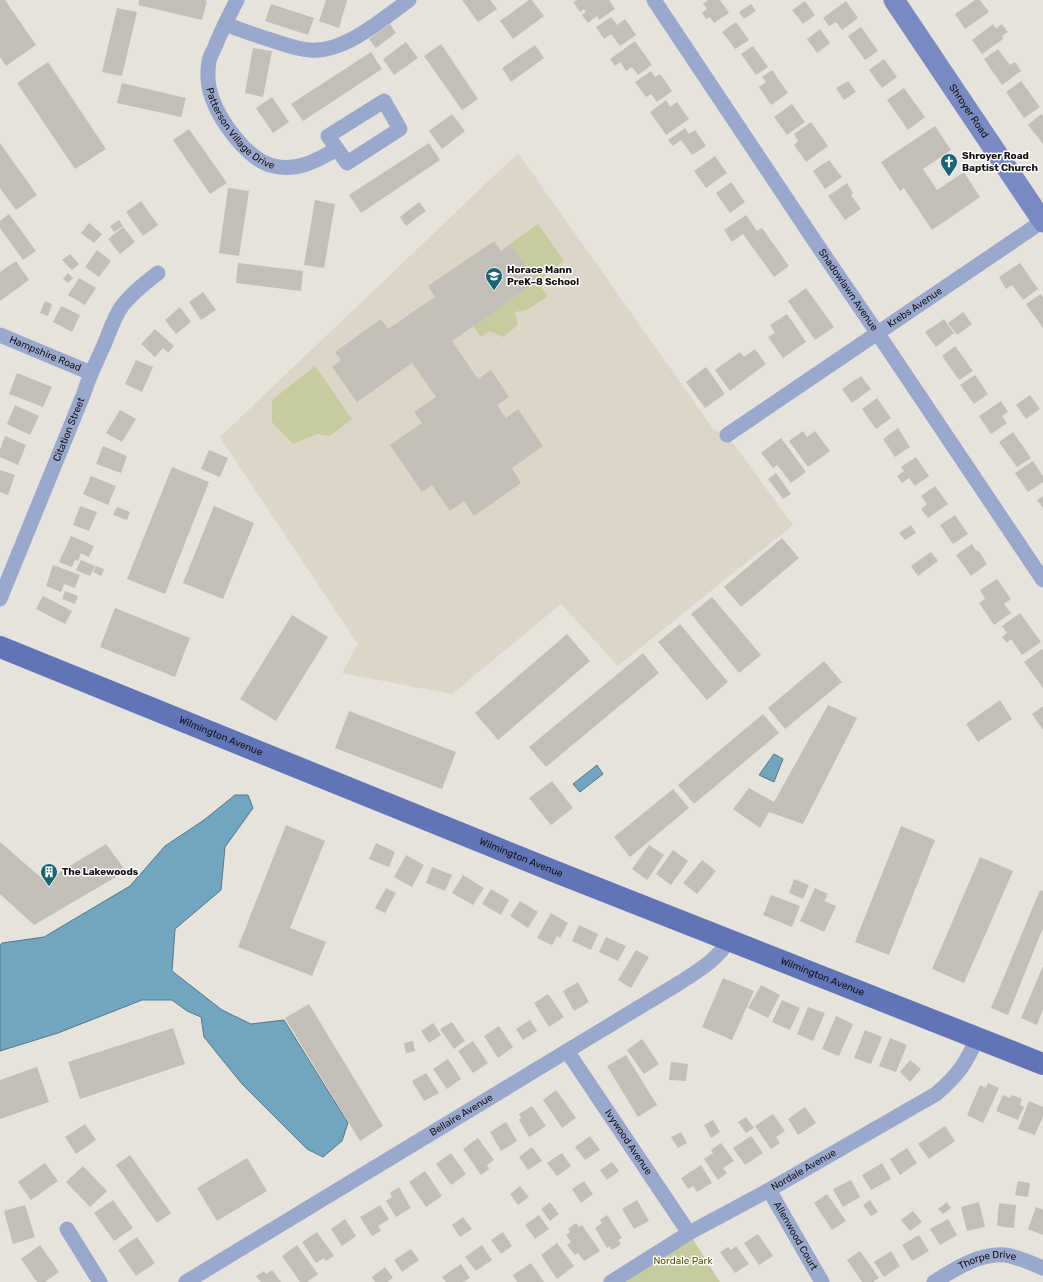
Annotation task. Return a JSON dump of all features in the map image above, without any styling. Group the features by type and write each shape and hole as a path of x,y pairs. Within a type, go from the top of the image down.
{"main road":[{"name":"Shroyer Road","path":"894,0 1043,222"},
{"name":"Wilmington Avenue","path":"0,647 537,865 1043,1064"}],"street":[{"name":"Patterson Village Drive","path":"238,0 225,24 209,61 208,77 212,99 224,121 250,153 264,162 274,166 292,167 306,164 316,161 338,149"},
{"path":"225,24 295,48 311,50 329,48 370,28 409,0"},
{"name":"Shadowlawn Avenue","path":"654,0 813,240 1043,580"},
{"path":"384,101 400,128 347,163 338,149 328,136 384,101"},
{"name":"Krebs Avenue","path":"727,435 1043,222"},
{"name":"Citation Street","path":"0,599 91,373 121,307 138,289 158,273"},
{"name":"Hampshire Road","path":"0,335 91,373"},
{"name":"Bellaire Avenue","path":"189,1281 681,982 711,961 724,949 729,940"},
{"name":"Nordale Avenue","path":"611,1282 689,1233 770,1190 936,1094 962,1069 978,1038"},
{"name":"Ivywood Avenue","path":"568,1051 689,1233"},
{"name":"Allenwood Court","path":"770,1190 822,1282"},
{"path":"67,1229 100,1282"},
{"name":"Thorpe Drive","path":"934,1282 978,1258 991,1255 1006,1255 1019,1258 1043,1268"}],"shaded area":[{"name":"Horace Mann PreK–8 School","path":"518,153 714,430 727,435 793,525 618,666 561,604 452,694 342,673 358,644 220,437"}],"green space":[{"path":"538,224 564,261 537,282 548,296 527,310 515,312 518,325 503,337 489,331 481,337 473,326 536,282 510,244"},
{"path":"315,366 352,419 330,436 317,434 293,444 272,422 272,400"},
{"name":"Nordale Park","path":"689,1233 720,1282 611,1282"}],"water":[{"path":"774,754 783,759 774,782 759,775"},
{"path":"597,765 603,774 580,792 573,784"},
{"path":"235,795 248,795 253,808 225,847 221,890 175,929 172,971 222,1010 251,1024 284,1020 348,1123 342,1141 323,1157 307,1149 242,1084 204,1037 201,1017 187,1011 172,1000 142,1000 58,1033 0,1051 0,945 2,943 44,937 130,886 165,846 204,820"}],"building":[{"path":"0,0 5,0 36,45 6,66 0,57"},
{"path":"139,0 207,1 202,20 138,5"},
{"path":"326,0 347,0 339,28 319,21"},
{"path":"462,0 490,0 497,9 478,22"},
{"path":"529,0 532,0 544,16 513,39 500,21"},
{"path":"577,0 609,0 615,9 599,20 597,16 588,23 582,15 586,12 584,9 580,12 573,2"},
{"path":"708,0 720,0 729,13 714,23 710,17 706,19 702,13 707,9 703,4"},
{"path":"975,0 980,0 989,12 965,29 955,14"},
{"path":"805,1 815,15 803,24 792,10"},
{"path":"846,1 858,18 842,30 836,22 829,26 823,18"},
{"path":"271,4 314,18 308,35 265,21"},
{"path":"751,4 756,11 744,19 739,12"},
{"path":"117,8 137,12 122,76 102,72"},
{"path":"611,17 617,25 625,19 636,35 620,46 611,34 604,39 596,27"},
{"path":"736,22 749,40 735,49 722,32"},
{"path":"390,24 396,33 376,48 369,39"},
{"path":"993,24 996,29 1002,24 1008,32 1002,36 1003,39 982,54 972,40"},
{"path":"861,27 878,51 865,60 848,36"},
{"path":"820,29 830,43 817,53 807,39"},
{"path":"635,41 652,65 638,75 632,67 626,71 620,62 615,66 610,59"},
{"path":"406,42 418,58 394,75 383,59"},
{"path":"441,44 478,99 462,110 424,56"},
{"path":"535,45 544,58 511,82 502,68"},
{"path":"753,46 768,67 756,75 741,54"},
{"path":"253,48 272,51 263,97 245,93"},
{"path":"998,49 1010,65 1015,62 1021,71 1002,85 984,59"},
{"path":"371,52 382,69 303,121 291,104"},
{"path":"884,59 897,77 882,88 869,70"},
{"path":"48,62 106,149 75,169 17,83"},
{"path":"772,70 788,93 771,105 759,87 766,82 762,77"},
{"path":"651,71 655,77 660,74 672,91 657,102 651,94 646,97 635,82"},
{"path":"848,81 856,92 844,100 836,88"},
{"path":"1021,81 1040,107 1024,118 1006,92"},
{"path":"122,83 186,98 181,117 117,103"},
{"path":"904,88 925,117 908,130 887,100"},
{"path":"272,97 289,122 273,133 256,108"},
{"path":"666,100 670,107 677,102 689,119 666,135 650,112"},
{"path":"792,104 805,122 787,135 774,117"},
{"path":"452,114 465,131 442,149 429,131"},
{"path":"1041,114 1043,116 1043,144 1028,125"},
{"path":"811,122 828,146 806,162 794,145 798,141 794,134"},
{"path":"935,126 951,150 923,169 937,190 964,172 980,197 932,230 904,188 900,191 881,162"},
{"path":"685,128 689,134 695,130 706,146 692,155 681,140 673,146 668,140"},
{"path":"189,129 227,183 210,194 173,140"},
{"path":"0,143 37,195 16,210 0,188"},
{"path":"429,143 440,160 361,213 349,195"},
{"path":"715,156 727,173 706,188 694,171"},
{"path":"829,160 842,177 825,189 813,171"},
{"path":"731,182 745,202 730,213 716,193"},
{"path":"847,183 853,193 851,195 861,209 845,220 828,196"},
{"path":"228,188 249,191 239,256 219,253"},
{"path":"315,200 335,204 324,268 304,265"},
{"path":"141,201 158,225 143,236 126,212"},
{"path":"419,202 426,211 406,226 400,217"},
{"path":"9,214 36,251 23,260 0,228 0,221"},
{"path":"746,215 757,231 762,228 789,266 774,277 743,234 732,242 724,230"},
{"path":"119,220 123,226 114,232 110,226"},
{"path":"89,223 102,234 94,243 81,233"},
{"path":"123,227 135,242 120,254 108,239"},
{"path":"494,241 501,251 510,244 536,282 452,341 478,379 491,370 509,397 497,405 506,418 518,409 543,446 512,468 521,483 474,516 464,501 450,511 432,485 422,492 390,445 422,423 414,412 436,397 412,363 357,402 332,367 341,360 335,352 381,319 388,329 435,297 428,286"},
{"path":"97,250 111,261 99,277 85,267"},
{"path":"70,254 79,264 72,270 62,260"},
{"path":"16,261 29,280 0,301 0,272"},
{"path":"238,263 303,271 301,291 236,283"},
{"path":"1020,263 1038,289 1023,300 1012,285 1006,289 999,277"},
{"path":"68,273 73,278 68,283 63,279"},
{"path":"79,278 96,288 85,305 68,295"},
{"path":"806,288 834,327 815,340 788,301"},
{"path":"203,292 216,310 201,320 189,302"},
{"path":"1041,294 1043,298 1043,328 1026,304"},
{"path":"45,301 52,304 48,316 40,313"},
{"path":"61,306 80,315 72,332 53,322"},
{"path":"180,307 191,322 176,334 165,320"},
{"path":"963,312 972,324 957,335 948,323"},
{"path":"787,314 806,342 783,358 768,337 775,333 770,325"},
{"path":"944,319 954,333 936,347 925,332"},
{"path":"155,329 174,346 168,353 163,348 155,357 141,344"},
{"path":"955,346 973,371 959,380 942,356"},
{"path":"755,349 766,364 730,391 715,370 740,352 744,357"},
{"path":"136,360 153,367 142,392 125,384"},
{"path":"706,367 725,394 705,408 686,382"},
{"path":"17,373 52,387 43,407 9,394"},
{"path":"975,375 988,394 974,404 960,385"},
{"path":"861,376 871,389 852,403 842,389"},
{"path":"1030,395 1040,409 1026,419 1016,405"},
{"path":"877,398 891,418 876,429 862,409"},
{"path":"1001,401 1008,412 1002,416 1007,423 991,434 979,416"},
{"path":"15,405 39,416 30,435 7,424"},
{"path":"120,410 136,419 122,442 106,433"},
{"path":"898,428 910,447 895,457 883,439"},
{"path":"803,431 807,437 815,431 830,451 808,467 789,441"},
{"path":"1013,432 1031,458 1017,467 999,442"},
{"path":"5,436 26,445 18,465 0,457 0,450"},
{"path":"781,438 806,472 791,483 777,465 773,468 761,453"},
{"path":"103,446 127,456 121,473 96,464"},
{"path":"209,450 228,458 220,477 201,469"},
{"path":"916,457 929,476 915,486 909,478 902,483 897,476 904,471 901,467"},
{"path":"1033,461 1043,476 1043,482 1028,492 1015,473"},
{"path":"172,467 209,482 165,594 127,579"},
{"path":"0,470 15,475 8,495 0,492"},
{"path":"776,473 791,494 783,499 768,479"},
{"path":"91,476 116,486 108,505 83,494"},
{"path":"935,486 948,504 928,518 921,509 927,504 921,496"},
{"path":"1043,496 1043,508 1037,500"},
{"path":"80,506 97,512 89,531 73,525"},
{"path":"214,506 254,523 223,599 183,583"},
{"path":"117,507 130,512 127,520 113,515"},
{"path":"955,515 968,534 953,544 940,525"},
{"path":"911,525 916,533 905,540 899,533"},
{"path":"71,536 94,546 89,557 81,553 78,561 75,560 72,567 59,562"},
{"path":"782,538 799,558 741,607 724,587"},
{"path":"972,544 987,564 971,576 956,555"},
{"path":"931,552 938,561 918,576 911,566"},
{"path":"81,560 95,566 90,576 76,570"},
{"path":"53,565 80,575 75,588 64,584 61,592 46,586"},
{"path":"96,566 104,569 101,576 93,572"},
{"path":"997,579 1011,599 1004,604 1011,613 994,625 979,603 985,599 980,590"},
{"path":"65,591 78,596 75,604 62,599"},
{"path":"43,596 72,611 65,624 36,609"},
{"path":"712,597 761,655 739,673 691,614"},
{"path":"115,608 190,638 175,677 100,647"},
{"path":"1020,613 1041,642 1022,655 1011,639 1007,643 1002,637 1007,633 1002,626"},
{"path":"292,615 328,637 276,721 240,699"},
{"path":"680,624 728,682 707,700 658,642"},
{"path":"567,634 590,661 498,740 475,713"},
{"path":"1042,649 1043,650 1043,688 1024,662"},
{"path":"643,653 659,673 546,767 529,747"},
{"path":"824,661 842,682 785,729 768,708"},
{"path":"1000,700 1012,719 978,742 966,724"},
{"path":"828,705 857,718 803,824 769,812 760,828 733,809 749,788 774,802"},
{"path":"1043,706 1043,730 1032,714"},
{"path":"349,711 456,752 442,789 335,748"},
{"path":"763,714 779,733 694,804 678,785"},
{"path":"552,781 573,808 551,825 529,798"},
{"path":"673,789 689,808 630,857 614,837"},
{"path":"286,825 325,841 290,928 326,942 312,976 238,947"},
{"path":"901,826 935,840 889,955 855,942"},
{"name":"The Lakewoods","path":"0,842 45,881 106,844 126,871 34,925 0,894"},
{"path":"376,843 395,852 389,867 369,859"},
{"path":"649,845 664,855 647,880 632,869"},
{"path":"673,850 688,861 671,885 656,874"},
{"path":"406,855 424,865 412,887 394,877"},
{"path":"980,857 1013,871 964,983 932,969"},
{"path":"702,860 716,871 697,894 683,883"},
{"path":"432,867 452,875 445,891 426,883"},
{"path":"463,875 484,888 473,905 452,893"},
{"path":"794,879 809,885 803,899 789,893"},
{"path":"386,888 396,893 385,913 375,908"},
{"path":"815,888 828,894 824,901 836,906 824,932 800,921"},
{"path":"491,889 509,900 501,915 482,904"},
{"path":"1040,890 1043,891 1043,928 1008,1015 991,1008"},
{"path":"771,895 800,906 792,927 763,915"},
{"path":"520,901 538,912 528,928 510,916"},
{"path":"551,913 568,923 560,938 557,936 552,945 537,938"},
{"path":"579,925 598,934 591,950 572,941"},
{"path":"606,937 626,946 618,961 599,952"},
{"path":"636,950 649,957 631,988 618,980"},
{"path":"1043,966 1043,1009 1037,1025 1021,1018"},
{"path":"723,978 754,991 732,1040 702,1027"},
{"path":"578,982 589,1002 574,1011 563,991"},
{"path":"761,985 780,995 768,1018 748,1008"},
{"path":"548,994 564,1017 549,1027 534,1003"},
{"path":"782,1000 800,1008 790,1030 772,1022"},
{"path":"309,1004 383,1126 360,1141 285,1018"},
{"path":"808,1007 825,1013 813,1041 797,1034"},
{"path":"836,1016 853,1024 839,1056 822,1049"},
{"path":"530,1020 537,1031 523,1040 516,1029"},
{"path":"452,1022 465,1041 454,1049 440,1029"},
{"path":"433,1023 441,1035 429,1043 421,1031"},
{"path":"499,1026 513,1047 498,1058 484,1036"},
{"path":"173,1028 185,1064 80,1099 68,1062"},
{"path":"865,1030 882,1037 871,1064 854,1058"},
{"path":"890,1038 907,1045 896,1072 879,1066"},
{"path":"642,1039 659,1064 644,1074 627,1050"},
{"path":"413,1041 415,1051 406,1053 404,1043"},
{"path":"473,1041 488,1063 473,1073 458,1051"},
{"path":"626,1055 657,1105 638,1117 607,1066"},
{"path":"448,1059 461,1079 447,1089 433,1069"},
{"path":"910,1060 921,1069 910,1082 900,1072"},
{"path":"671,1062 688,1064 686,1081 669,1080"},
{"path":"37,1067 49,1102 0,1119 0,1080"},
{"path":"426,1073 439,1093 424,1101 412,1081"},
{"path":"988,1083 999,1088 983,1123 967,1115 980,1085 986,1088"},
{"path":"556,1090 576,1118 562,1128 543,1100"},
{"path":"1003,1095 1010,1098 1012,1095 1022,1099 1020,1105 1024,1107 1018,1120 996,1111"},
{"path":"1029,1101 1043,1107 1043,1116 1035,1135 1018,1129"},
{"path":"532,1106 546,1126 529,1137 519,1120 521,1118 519,1114"},
{"path":"805,1107 816,1123 798,1135 788,1119"},
{"path":"773,1114 785,1131 776,1137 780,1143 771,1149 755,1126"},
{"path":"746,1117 754,1128 746,1133 738,1122"},
{"path":"713,1120 720,1132 711,1138 704,1125"},
{"path":"506,1122 517,1141 501,1151 490,1132"},
{"path":"85,1124 96,1140 76,1154 65,1137"},
{"path":"945,1126 955,1141 929,1159 918,1144"},
{"path":"681,1132 687,1143 678,1148 671,1137"},
{"path":"590,1136 600,1150 585,1160 575,1147"},
{"path":"751,1136 763,1153 745,1165 733,1148"},
{"path":"478,1138 494,1160 487,1165 489,1169 481,1175 463,1149"},
{"path":"721,1143 734,1161 723,1168 727,1173 718,1180 704,1159 713,1153 711,1150"},
{"path":"532,1147 542,1161 528,1170 519,1157"},
{"path":"907,1148 917,1163 900,1175 890,1159"},
{"path":"451,1153 466,1174 451,1185 436,1164"},
{"path":"562,1153 571,1166 557,1176 547,1163"},
{"path":"130,1155 171,1213 157,1223 116,1165"},
{"path":"247,1158 267,1191 217,1221 197,1188"},
{"path":"612,1162 619,1171 607,1180 600,1170"},
{"path":"45,1163 58,1181 31,1200 18,1182"},
{"path":"882,1163 891,1179 871,1190 862,1175"},
{"path":"701,1165 712,1183 697,1192 693,1186 688,1189 681,1178"},
{"path":"83,1166 107,1191 90,1207 66,1182"},
{"path":"425,1171 442,1196 426,1207 409,1182"},
{"path":"851,1180 860,1197 843,1207 833,1189"},
{"path":"584,1181 593,1194 581,1203 572,1189"},
{"path":"1018,1181 1030,1183 1028,1197 1015,1195"},
{"path":"520,1186 529,1197 518,1205 510,1194"},
{"path":"399,1187 411,1208 396,1217 386,1201 392,1197 390,1193"},
{"path":"827,1194 846,1221 832,1230 814,1203"},
{"path":"113,1200 133,1228 114,1241 94,1213"},
{"path":"637,1200 649,1221 634,1229 622,1209"},
{"path":"870,1200 878,1212 871,1216 863,1205"},
{"path":"550,1202 559,1214 550,1221 541,1209"},
{"path":"947,1202 951,1208 943,1214 938,1209"},
{"path":"979,1202 985,1227 967,1231 961,1207"},
{"path":"999,1203 1016,1205 1014,1228 997,1226"},
{"path":"25,1205 35,1237 13,1244 4,1211"},
{"path":"380,1205 389,1219 378,1226 381,1231 372,1236 360,1217"},
{"path":"1036,1207 1043,1210 1043,1235 1028,1229"},
{"path":"913,1211 922,1222 910,1231 901,1220"},
{"path":"539,1215 549,1229 535,1239 525,1225"},
{"path":"607,1215 622,1238 618,1240 621,1244 612,1250 609,1246 607,1248 595,1228 602,1223 600,1220"},
{"path":"463,1217 472,1229 460,1237 452,1225"},
{"path":"345,1219 356,1236 342,1246 331,1229"},
{"path":"948,1219 957,1235 940,1245 930,1229"},
{"path":"576,1223 579,1227 582,1225 600,1251 584,1261 578,1253 575,1255 567,1245 571,1242 566,1235 570,1232 568,1229"},
{"path":"317,1232 334,1256 326,1261 324,1258 316,1263 302,1242"},
{"path":"503,1232 512,1246 501,1254 491,1240"},
{"path":"758,1234 773,1256 759,1265 744,1243"},
{"path":"919,1235 929,1251 912,1261 902,1245"},
{"path":"137,1237 155,1263 136,1276 118,1250"},
{"path":"557,1243 574,1266 557,1279 541,1255"},
{"path":"40,1245 59,1272 45,1282 37,1282 21,1259"},
{"path":"297,1245 318,1274 307,1282 300,1282 282,1256"},
{"path":"482,1245 492,1260 476,1271 465,1257"},
{"path":"736,1246 749,1264 735,1273 720,1252 728,1247 731,1250"},
{"path":"411,1249 419,1260 402,1272 394,1260"},
{"path":"860,1251 879,1278 873,1282 862,1282 847,1260"},
{"path":"891,1251 900,1266 884,1277 874,1262"},
{"path":"531,1263 544,1282 517,1282 513,1275"},
{"path":"461,1264 470,1278 463,1282 446,1282 442,1277"},
{"path":"385,1267 393,1278 387,1282 375,1282 372,1277"},
{"path":"272,1270 281,1282 261,1282 256,1276 264,1271 266,1274"}],"place":[{"name":"Shroyer Road Baptist Church","path":"949,177"},
{"name":"Horace Mann PreK–8 School","path":"494,291"},
{"name":"The Lakewoods","path":"49,887"}]}
